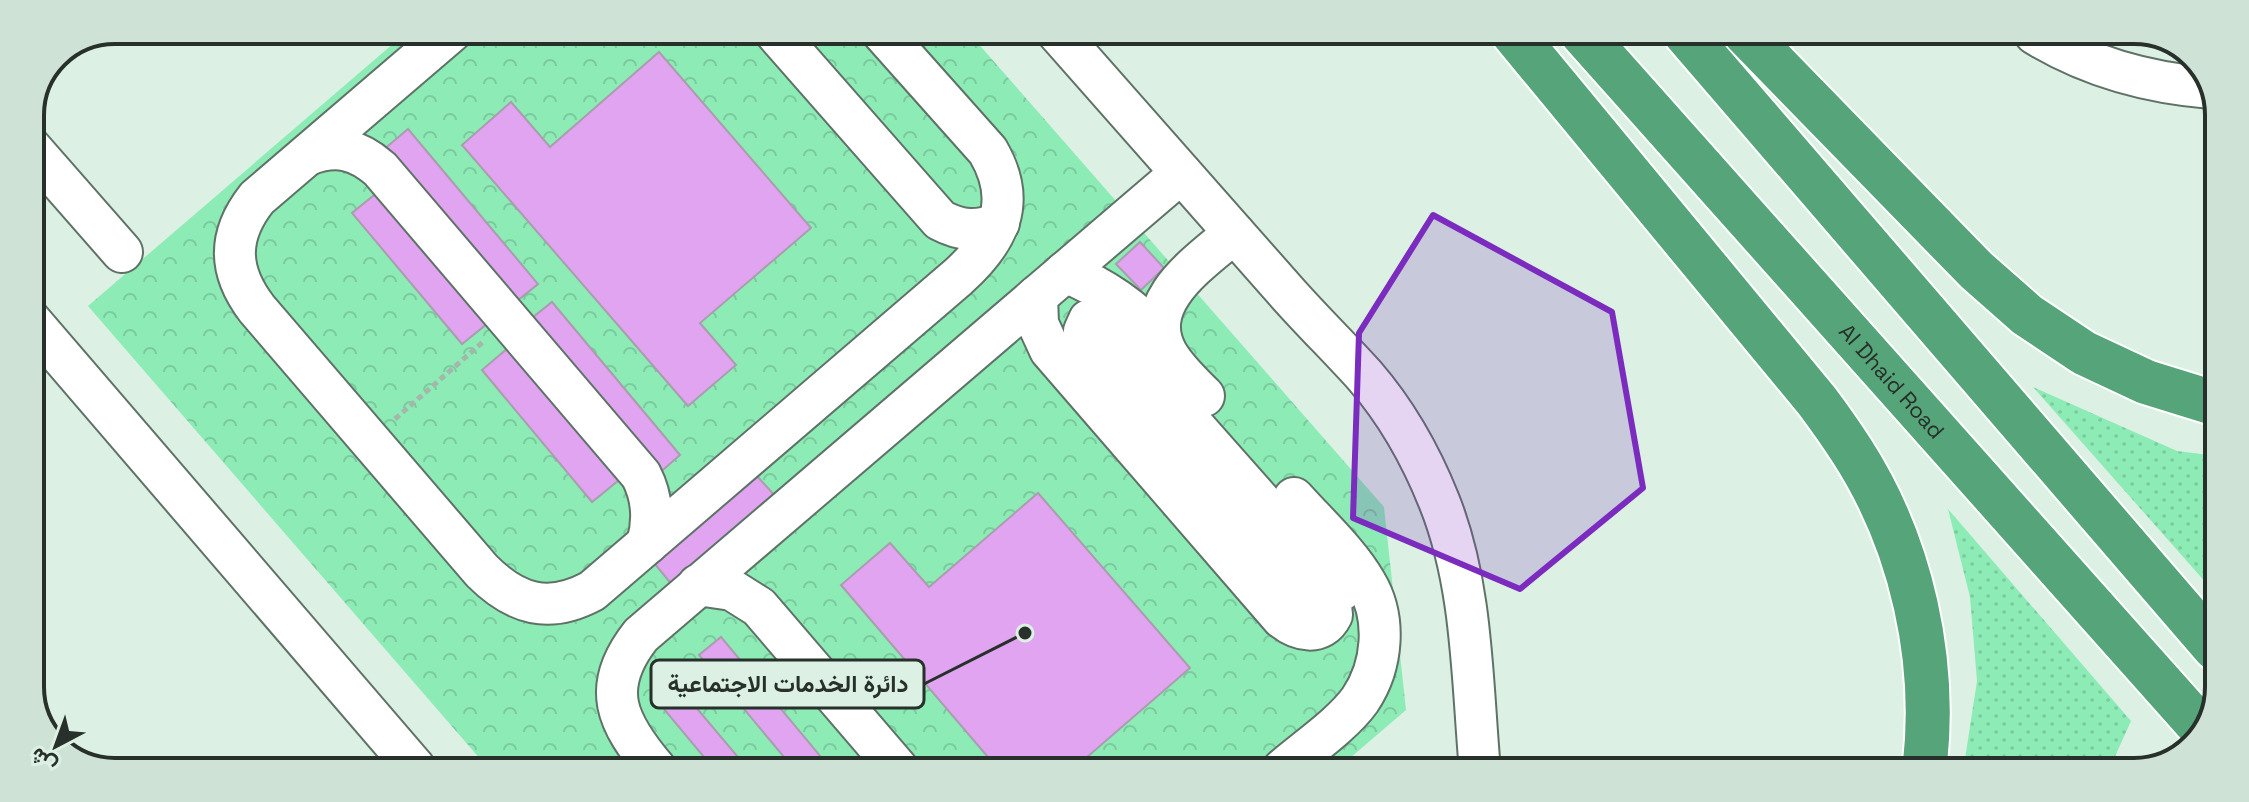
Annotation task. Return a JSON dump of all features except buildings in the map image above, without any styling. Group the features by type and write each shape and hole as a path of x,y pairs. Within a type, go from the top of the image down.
{"highway":[{"path":"1522,44 1817,401 1853,452 1882,507 1905,564 1920,624 1927,686 1924,758"},
{"name":"Al Dhaid Road","path":"1592,44 2196,722"},
{"path":"1694,44 2205,636"},
{"path":"1756,44 1976,270 2027,315 2084,353 2121,371 2205,400"}],"street":[{"path":"437,44 257,198 239,226 235,244 238,279 257,309 482,571 507,592 523,600 559,604 592,591 958,277 982,252 999,223 1004,205 1003,186 997,167 988,151 893,44"},
{"path":"785,44 940,220 969,230 985,229 999,223"},
{"path":"921,44 918,60 921,76"},
{"path":"1068,44 1366,377 1396,416 1440,502 1455,548 1464,596 1479,758"},
{"path":"2055,44 2092,63 2133,76 2198,87"},
{"path":"308,155 338,148 354,151 380,169 641,475 648,488 653,516 647,544"},
{"path":"44,163 122,252"},
{"path":"647,758 625,731 617,690 629,650 641,635 1181,173"},
{"path":"1161,339 1162,313 1177,283 1234,233"},
{"path":"1051,284 1108,293 1128,306 1161,339 1173,362 1367,583 1378,619 1378,656 1371,680 1358,702 1295,758"},
{"path":"1051,284 1038,324 1050,350 1275,612 1298,628 1317,629 1329,622 1332,615 1330,597 1317,570 1297,542 1101,321 1089,320 1085,325 1086,337 1305,589 1330,597 1345,588 1350,580 1352,563"},
{"path":"44,336 406,758"},
{"path":"698,585 732,590 759,607 889,758"}],"path":[{"path":"370,441 509,319"}],"highlighted area":[{"path":"1433,215 1612,312 1643,488 1520,589 1353,518 1359,333"}],"green space":[{"path":"393,44 979,44 1384,507 1406,710 1350,758 479,758 88,306"},
{"path":"2033,387 2177,451 2205,455 2205,582"},
{"path":"1948,509 2131,721 2114,758 1965,758 1977,681 1970,597"}],"place":[{"name":"دائرة الخدمات الاجتماعية","path":"1025,633"}]}
